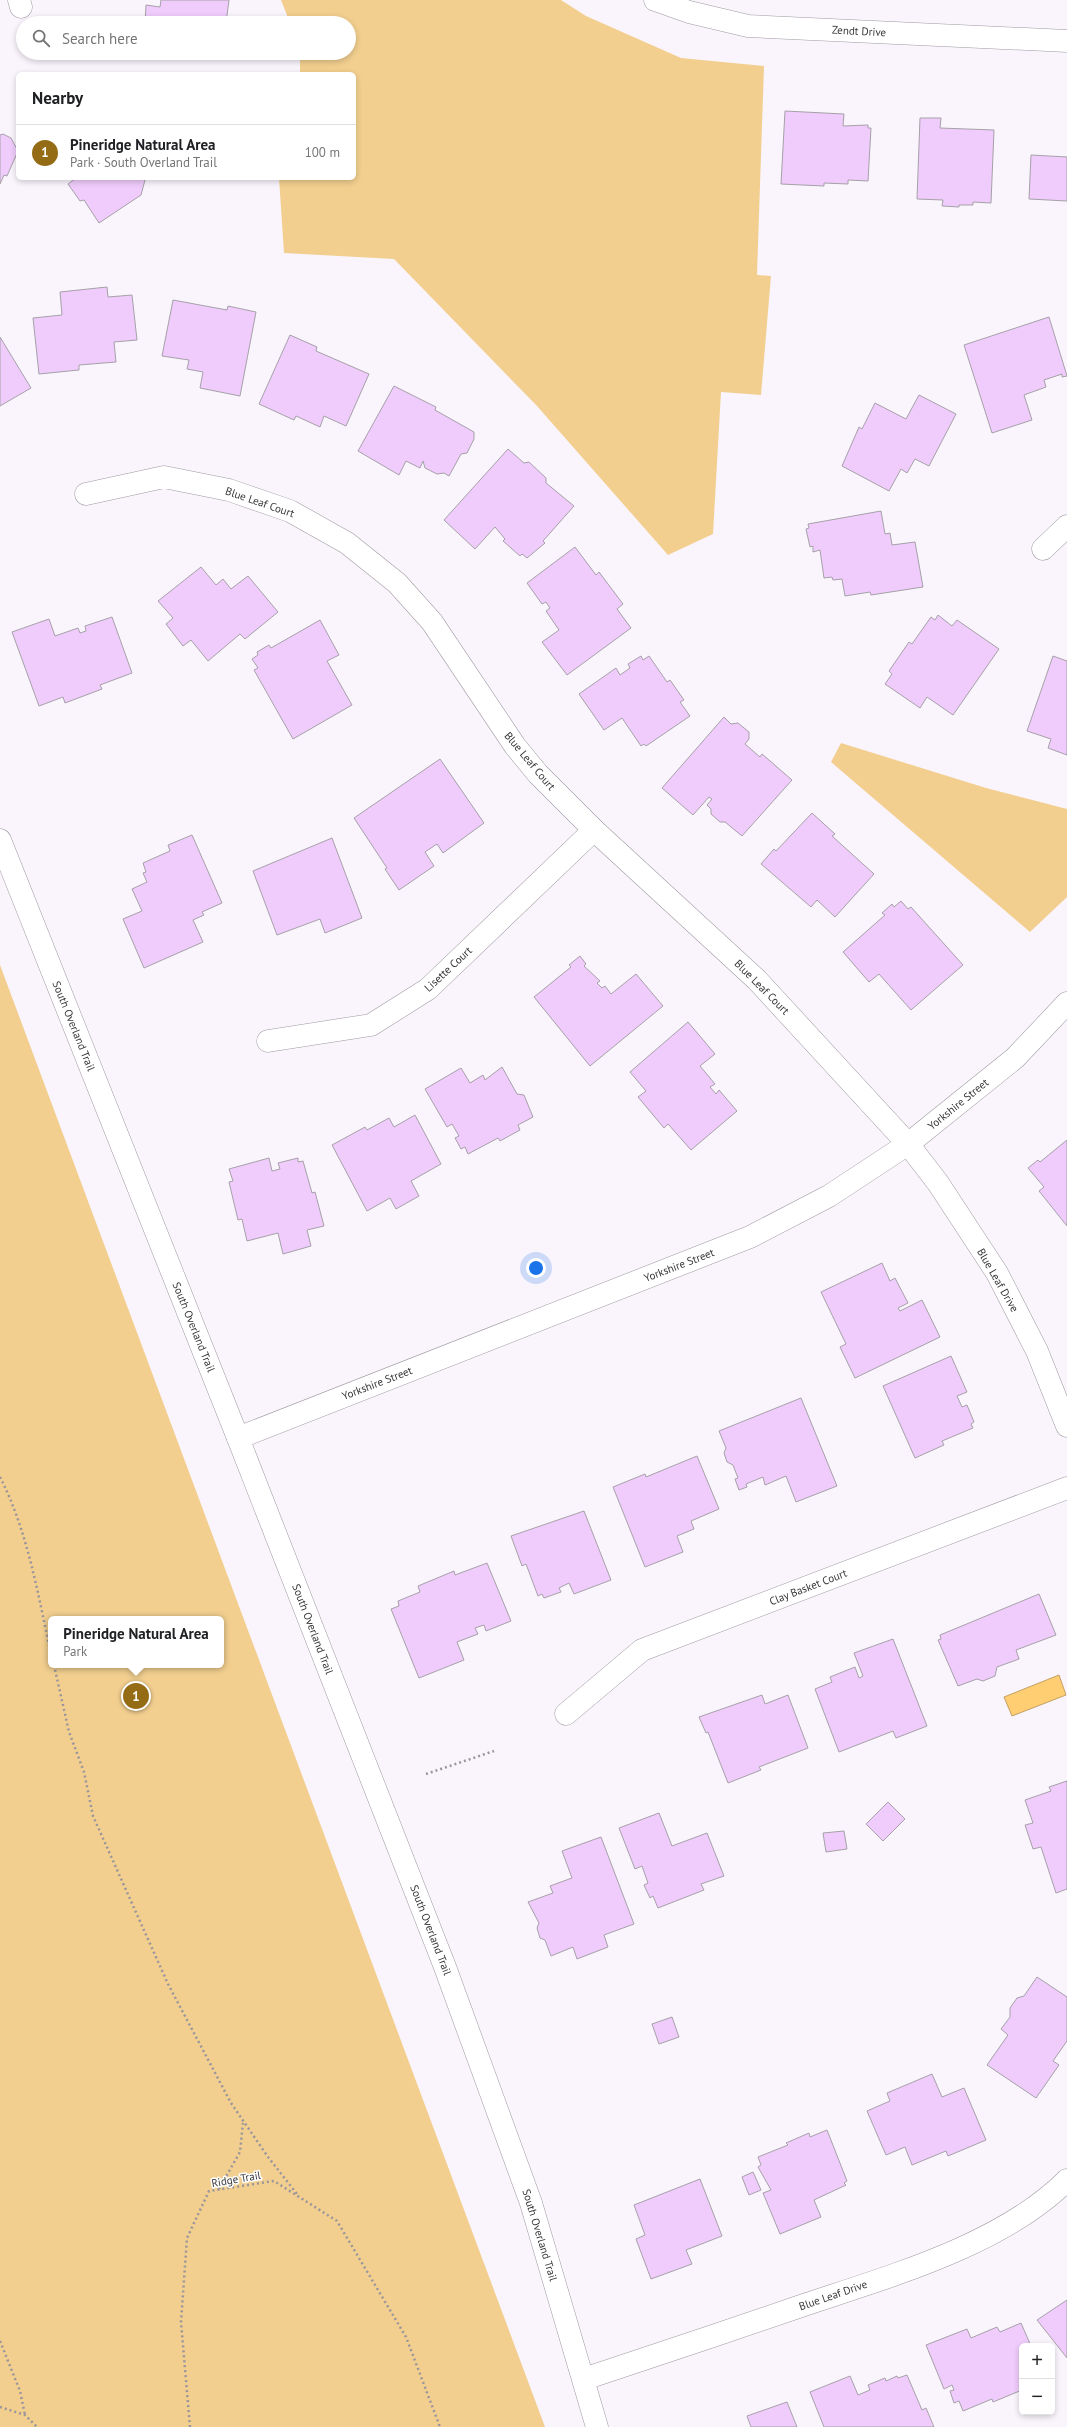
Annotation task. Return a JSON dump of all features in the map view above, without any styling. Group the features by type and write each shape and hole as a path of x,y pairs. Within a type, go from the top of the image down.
{"street":[{"name":"Zendt Drive","path":"655,0 689,12 748,26 1067,41"},
{"name":"Blue Leaf Court","path":"86,494 164,477 229,490 290,511 347,543 397,583 432,622 515,746 538,774 594,830 756,980 908,1144"},
{"path":"1043,550 1067,526"},
{"name":"Lisette Court","path":"268,1041 371,1025 428,989 594,830"},
{"name":"South Overland Trail","path":"0,840 238,1438 445,1967 531,2203 597,2427"},
{"name":"Yorkshire Street","path":"238,1438 750,1237 829,1196 908,1144 1015,1058 1067,1003"},
{"name":"Blue Leaf Drive","path":"908,1144 938,1183 997,1273 1037,1351 1067,1426"},
{"name":"Clay Basket Court","path":"566,1714 642,1650 1067,1488"},
{"name":"Blue Leaf Drive","path":"584,2379 847,2290 969,2245 1027,2212 1067,2180"}],"path":[{"path":"0,1477 31,1562 48,1640"},
{"path":"55,1668 70,1732 84,1772 93,1816 168,1984 243,2123 298,2196"},
{"path":"426,1774 494,1751"},
{"path":"219,2189 240,2152 243,2123"},
{"name":"Ridge Trail","path":"190,2427 181,2322 187,2238 209,2191 274,2181 337,2220 406,2337 440,2427"},
{"path":"0,2341 20,2391 25,2415"},
{"path":"0,2407 25,2415 37,2427"}],"shaded area":[{"path":"281,0 561,0 586,16 681,58 764,66 757,275 771,276 761,395 721,392 713,534 668,555 537,406 394,259 284,253 279,180 356,180 356,72 300,72 300,60 356,60 356,16 287,16"},
{"path":"841,743 986,788 1067,809 1067,897 1030,932 831,762"},
{"path":"0,965 545,2427 0,2427"},
{"path":"1059,1675 1066,1695 1012,1716 1004,1697"}],"building":[{"path":"161,0 229,0 227,16 145,16 146,5 160,7"},
{"path":"785,111 844,114 843,126 868,125 868,128 871,128 868,181 848,180 848,184 824,183 824,186 781,184"},
{"path":"920,118 941,118 940,128 994,130 991,203 973,202 973,205 959,205 959,207 942,206 943,200 917,199"},
{"path":"3,134 11,138 16,147 16,156 7,176 4,175 0,184 0,135"},
{"path":"1031,155 1067,157 1067,201 1029,199"},
{"path":"73,180 145,180 141,195 99,223 84,200 80,201 68,184"},
{"path":"107,287 108,297 132,295 137,340 114,342 116,362 79,365 79,370 39,374 33,318 62,315 60,292"},
{"path":"173,300 227,310 228,306 256,312 240,396 200,388 203,372 187,369 189,360 162,356"},
{"path":"1049,317 1067,376 1062,377 1062,374 1044,380 1046,387 1024,395 1032,420 992,433 964,345"},
{"path":"290,335 317,347 316,351 369,374 346,426 324,416 320,427 296,416 294,420 259,404"},
{"path":"0,337 31,388 0,406"},
{"path":"394,386 436,407 435,410 474,432 474,439 467,453 461,454 449,476 444,473 437,474 425,468 423,461 420,468 406,461 399,475 358,451"},
{"path":"919,395 956,414 929,466 915,459 907,473 901,469 889,491 842,466 859,427 862,429 875,403 906,419"},
{"path":"508,449 524,463 529,462 546,478 546,483 574,506 543,541 545,543 527,558 522,554 520,556 503,541 505,539 495,527 475,549 444,520"},
{"path":"881,511 885,534 890,533 892,545 915,542 923,587 871,595 870,592 845,596 842,579 833,580 832,577 824,578 820,550 813,552 813,546 810,547 806,529 809,528 808,524"},
{"path":"575,547 596,575 599,572 623,604 617,609 631,628 567,675 542,642 559,630 546,611 550,608 546,602 542,604 527,583"},
{"path":"201,567 216,585 223,579 231,589 248,576 278,612 245,639 240,634 208,661 191,640 183,646 166,624 173,618 158,601"},
{"path":"938,615 952,626 957,620 999,649 953,715 927,697 920,708 885,684 892,674 889,671 909,642 912,644 931,617 935,620"},
{"path":"112,617 132,673 100,685 102,689 65,703 63,697 39,706 12,632 49,619 55,636 78,628 80,633 86,631 85,626"},
{"path":"320,620 339,655 327,661 352,705 293,739 254,670 258,668 252,659 258,655 257,652 269,645 271,648"},
{"path":"641,656 643,660 649,656 667,682 670,680 684,700 680,702 690,716 646,746 644,744 641,746 622,718 604,730 579,694 616,668 620,675 630,668 628,664"},
{"path":"1053,656 1067,661 1067,755 1048,748 1051,739 1027,731"},
{"path":"724,717 731,724 738,723 749,732 749,739 745,744 760,757 762,754 792,780 742,836 725,822 720,822 711,814 711,809 707,805 712,799 709,797 693,815 662,788"},
{"path":"440,759 484,823 443,853 437,844 425,852 434,866 399,890 385,869 387,868 354,818"},
{"path":"812,813 835,834 832,836 874,874 835,917 817,900 811,907 761,864 774,849 776,851"},
{"path":"192,835 222,903 202,912 204,915 193,920 203,942 144,968 123,919 142,911 132,889 147,882 143,873 146,872 143,863 170,851 168,845"},
{"path":"332,838 362,918 325,933 320,919 277,935 253,871"},
{"path":"901,901 908,909 911,907 963,965 911,1010 879,974 869,982 843,952 885,915 882,913 892,904 894,907"},
{"path":"580,956 586,964 584,966 600,981 597,983 602,988 605,986 611,994 636,974 663,1006 590,1066 534,997 571,967 569,965"},
{"path":"688,1022 715,1054 700,1066 715,1084 710,1087 716,1094 719,1090 737,1111 691,1150 668,1124 664,1128 638,1097 646,1091 630,1072"},
{"path":"502,1067 517,1094 524,1095 533,1117 518,1125 520,1130 500,1141 498,1138 468,1154 465,1147 461,1149 455,1138 459,1136 452,1124 447,1127 425,1089 461,1068 470,1083 483,1075 485,1080"},
{"path":"415,1115 441,1164 411,1181 419,1196 396,1209 390,1198 367,1211 332,1145 365,1127 367,1130 389,1118 394,1127"},
{"path":"1067,1140 1067,1226 1039,1191 1044,1187 1028,1168 1038,1160 1040,1162"},
{"path":"269,1158 272,1171 280,1169 278,1163 298,1158 298,1162 303,1161 312,1193 315,1192 324,1226 307,1230 311,1246 283,1254 278,1233 247,1241 242,1219 238,1220 229,1182 233,1181 229,1169"},
{"path":"882,1263 890,1281 895,1278 908,1303 898,1308 900,1311 922,1300 940,1337 855,1378 840,1347 846,1344 821,1292"},
{"path":"951,1356 967,1392 957,1396 962,1407 967,1405 974,1422 971,1424 973,1428 942,1441 944,1445 915,1458 883,1386"},
{"path":"801,1398 837,1486 796,1502 786,1476 765,1485 763,1477 746,1484 747,1487 739,1490 735,1479 738,1478 733,1465 727,1462 724,1453 726,1448 719,1431"},
{"path":"697,1456 719,1509 691,1521 694,1529 677,1536 683,1552 645,1567 613,1487 645,1474 646,1477"},
{"path":"584,1511 611,1580 574,1594 569,1583 559,1588 561,1592 544,1598 542,1594 538,1596 526,1564 522,1566 511,1536"},
{"path":"487,1563 511,1621 486,1631 484,1625 475,1628 478,1634 457,1642 464,1660 419,1678 391,1609 399,1606 398,1601 420,1592 418,1586 454,1571 455,1575"},
{"path":"1039,1594 1056,1635 1016,1650 1019,1659 997,1667 995,1676 983,1681 977,1679 958,1686 938,1640 941,1639 940,1635"},
{"path":"893,1639 927,1726 896,1738 893,1731 839,1752 815,1689 832,1682 830,1677 855,1667 859,1678 863,1676 854,1653"},
{"path":"762,1695 765,1704 788,1695 808,1748 759,1767 761,1770 728,1783 708,1732 706,1733 699,1717"},
{"path":"1067,1781 1067,1889 1056,1893 1041,1847 1033,1849 1025,1825 1033,1823 1025,1800 1051,1791 1049,1787"},
{"path":"888,1802 905,1819 883,1841 866,1824"},
{"path":"659,1813 672,1846 707,1833 724,1876 701,1884 704,1890 658,1908 653,1896 650,1898 644,1885 648,1883 642,1866 635,1869 619,1828"},
{"path":"844,1831 847,1849 826,1852 823,1833"},
{"path":"601,1837 634,1924 604,1935 608,1947 577,1959 573,1947 551,1956 545,1940 540,1938 537,1928 539,1923 528,1902 553,1893 550,1886 572,1878 562,1851"},
{"path":"1037,1977 1067,1997 1067,2041 1053,2061 1059,2065 1036,2098 987,2065 1008,2035 1001,2029 1010,2017 1010,2008 1017,1998 1024,1996"},
{"path":"672,2017 679,2037 659,2044 652,2024"},
{"path":"932,2074 942,2097 964,2088 986,2140 948,2156 946,2151 912,2165 905,2147 886,2155 867,2111 890,2101 887,2093"},
{"path":"827,2130 847,2181 844,2183 846,2185 814,2200 821,2217 780,2234 763,2193 771,2190 758,2167 761,2165 758,2157 788,2145 786,2143 809,2133 810,2137"},
{"path":"753,2172 761,2190 749,2195 742,2177"},
{"path":"700,2179 722,2236 686,2250 692,2264 651,2279 636,2239 645,2235 634,2205"},
{"path":"1067,2300 1067,2358 1037,2320"},
{"path":"1021,2323 1030,2343 1019,2343 1019,2391 993,2402 992,2399 963,2411 959,2401 954,2403 950,2391 954,2390 952,2385 944,2389 926,2345 967,2329 971,2338 997,2327 1000,2332"},
{"path":"907,2375 922,2410 926,2408 934,2427 824,2427 810,2392 850,2376 858,2395 870,2390 868,2385 885,2378 886,2381 897,2376 898,2378"},
{"path":"787,2402 797,2427 751,2427 747,2416"}],"place":[{"name":"Pineridge Natural Area","path":"136,1696"}]}
